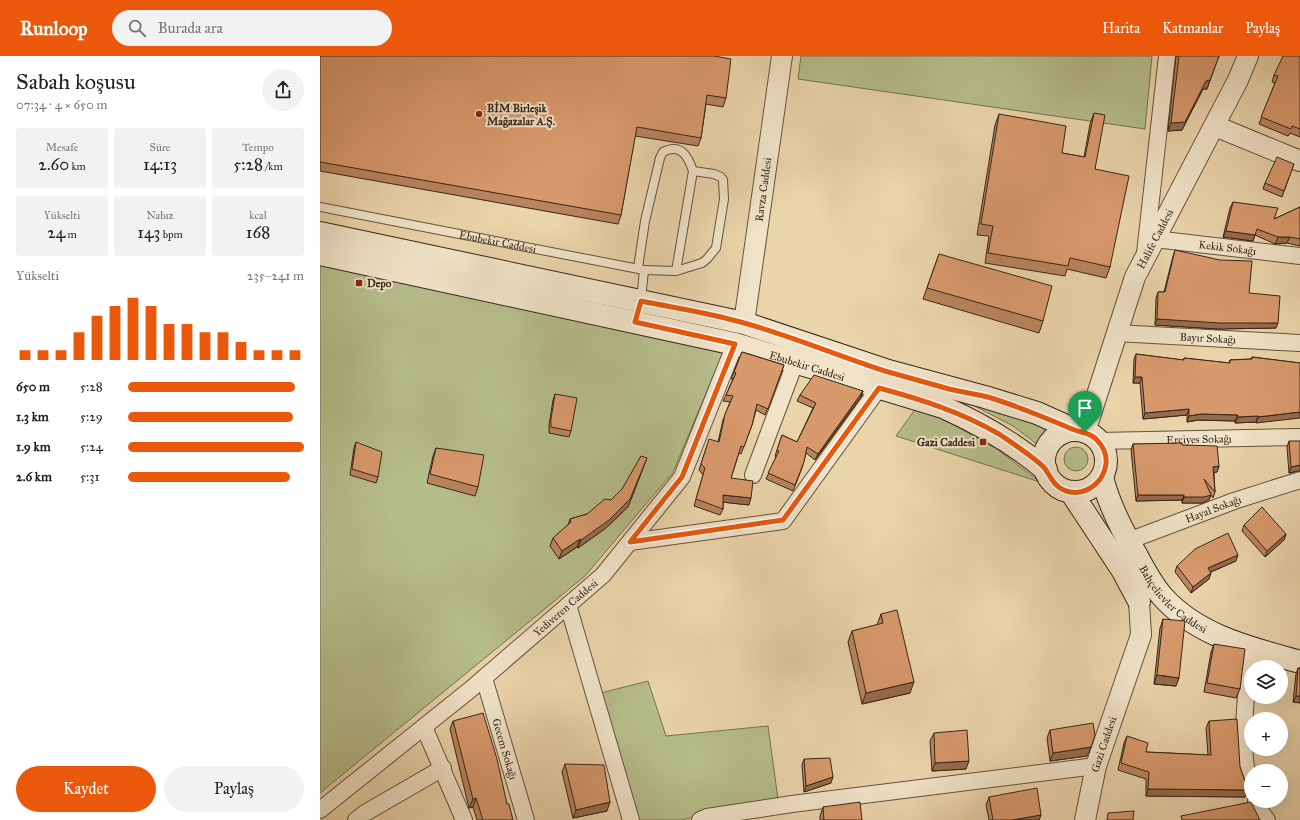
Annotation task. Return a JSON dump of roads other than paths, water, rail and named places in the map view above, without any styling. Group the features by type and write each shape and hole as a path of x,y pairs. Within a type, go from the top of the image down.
{"main road":[{"name":"Ebubekir Caddesi","path":"320,233 638,312 795,362 986,397 1037,413 1086,434"},
{"name":"Ebubekir Caddesi","path":"320,254 638,312 744,323 882,379 971,419 1022,450 1046,470"},
{"path":"735,344 744,323"},
{"path":"1061,434 1086,434 1105,452 1106,462 1102,477 1092,488 1082,492 1071,492 1061,489 1053,483 1044,464 1046,453 1050,444 1061,434"},
{"name":"Bahçelievler Caddesi","path":"1102,477 1107,497 1128,541 1148,576 1162,596 1178,611 1216,635 1300,662"},
{"name":"Bahçelievler Caddesi","path":"1071,492 1123,571 1140,601"},
{"path":"1128,541 1140,601"}],"street":[{"name":"Ravza Caddesi","path":"744,323 782,56"},
{"path":"1144,261 1167,56"},
{"name":"Halife Caddesi","path":"1086,434 1132,283 1215,126 1248,56"},
{"path":"1215,126 1300,161"},
{"name":"Kekik Sokağı","path":"1156,239 1300,256"},
{"name":"Bayır Sokağı","path":"1116,333 1300,343"},
{"name":"Yediveren Caddesi","path":"320,810 484,678 603,575 682,477 735,344"},
{"path":"753,475 795,362"},
{"path":"630,542 783,520 882,379"},
{"name":"Erciyes Sokağı","path":"1086,434 1300,437"},
{"name":"Hayal Sokağı","path":"1128,541 1234,501 1300,480"},
{"name":"Gazi Caddesi","path":"1085,820 1096,766 1141,635 1140,601"},
{"path":"568,605 631,820"},
{"path":"1247,764 1244,736 1248,672 1253,648"},
{"name":"Gecem Sokağı","path":"484,678 526,820"},
{"path":"424,727 443,768 464,820"},
{"path":"700,820 707,817 792,804 1096,766"},
{"path":"356,820 364,813 443,768"},
{"path":"1259,808 1267,820"}],"lane":[{"path":"638,312 645,222 660,158 663,152 673,149 684,153 690,162 693,171 676,271"},
{"name":"Ebubekir Caddesi","path":"320,207 641,269 676,271 702,263 712,254 716,248 721,221 724,190 721,176 693,171"}],"place":[{"name":"BİM Birleşik Mağazalar A.Ş.","path":"479,114"},
{"name":"Depo","path":"359,283"},
{"name":"Gazi Caddesi","path":"983,442"}]}
